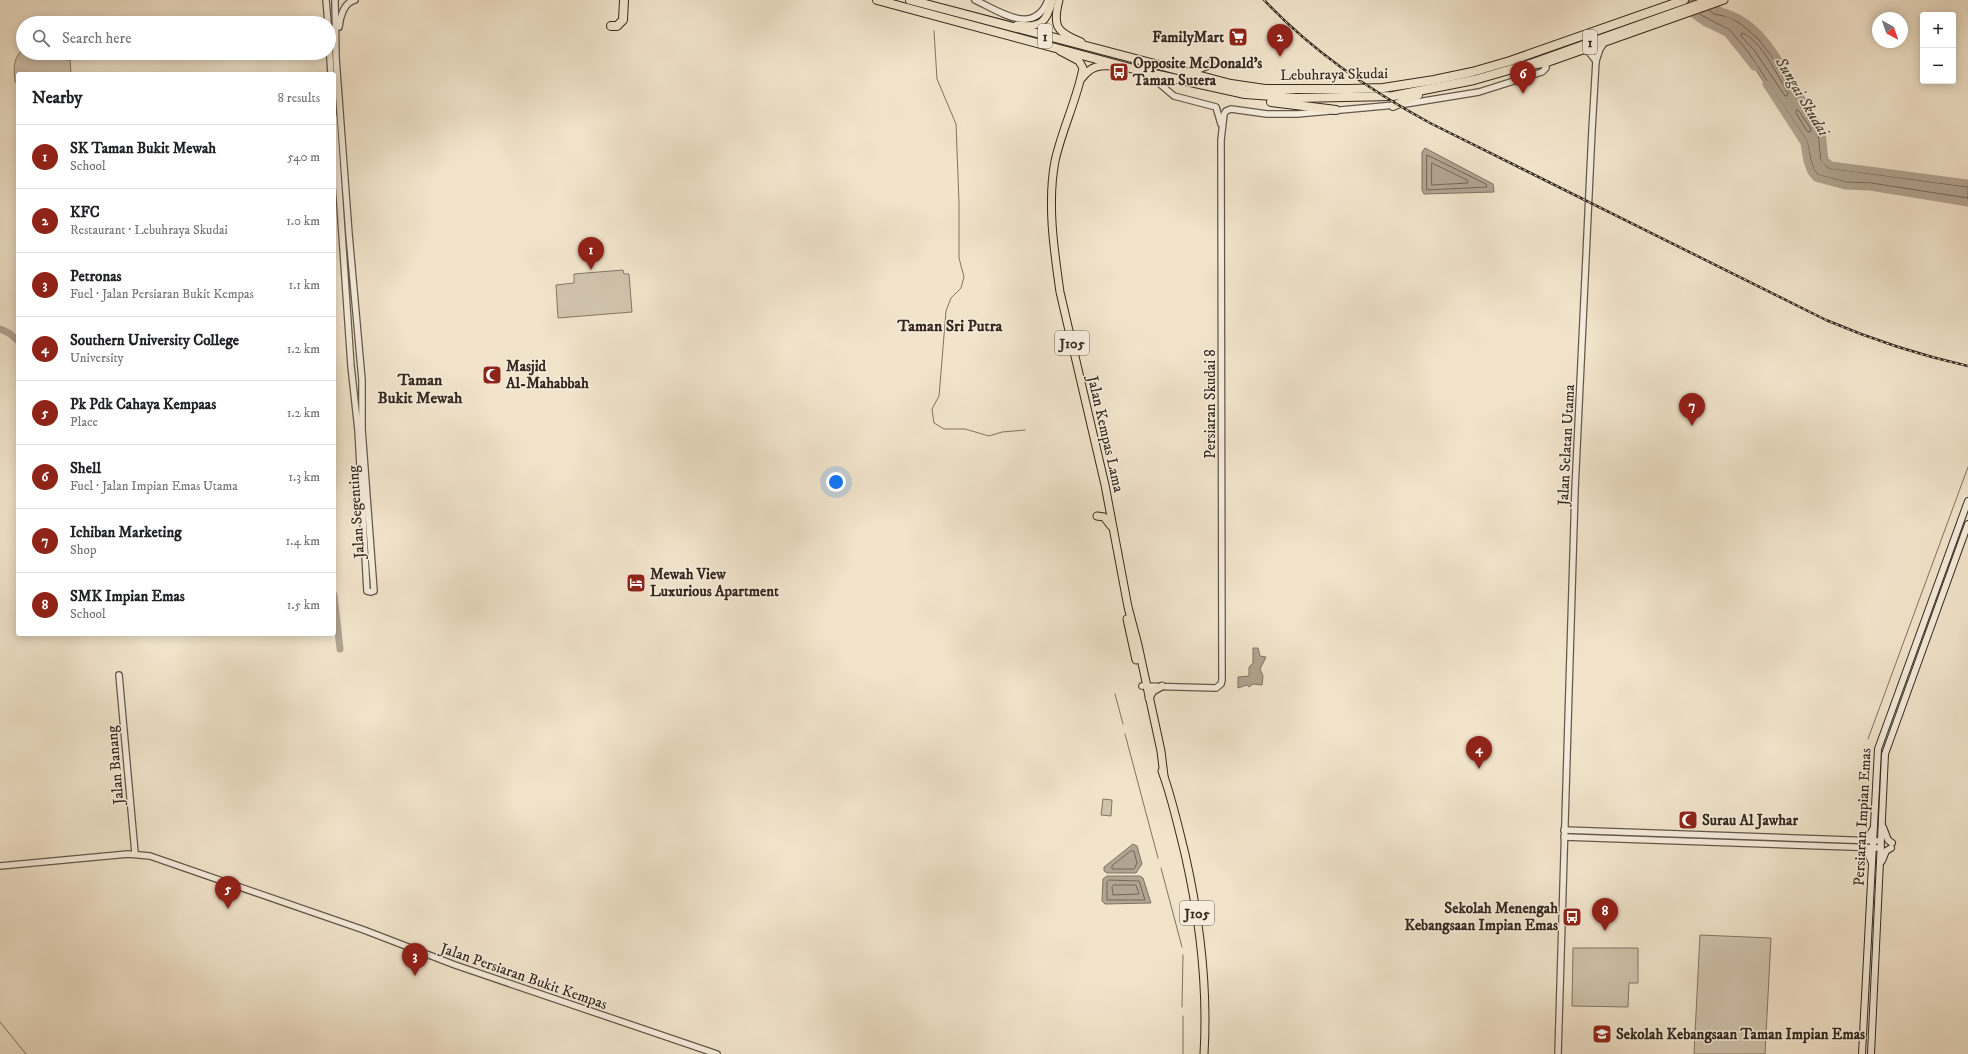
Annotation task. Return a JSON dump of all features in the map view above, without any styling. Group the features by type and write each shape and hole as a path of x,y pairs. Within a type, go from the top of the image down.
{"highway":[{"path":"616,23 610,26 620,24 623,20 622,0"},
{"name":"Lebuhraya Skudai","path":"877,0 1145,72 1245,94 1297,98 1377,97 1426,91 1474,80 1520,67 1710,0"},
{"name":"Lebuhraya Skudai","path":"910,0 1103,52 1231,84 1265,89 1350,90 1398,86 1472,72 1662,16 1684,0"},
{"path":"1187,73 1210,64"},
{"path":"1393,106 1426,91"},
{"path":"1245,94 1268,101 1336,110"}],"main road":[{"path":"987,21 1034,26 1040,24 1048,16 1052,0"},
{"path":"1059,0 1056,19 1060,30 1064,34 1103,52"},
{"path":"1662,16 1724,0"},
{"name":"Lebuhraya Skudai","path":"1520,67 1546,63 1605,42 1662,16"},
{"name":"Jalan Kempas Lama","path":"1056,49 1081,63 1083,68 1081,79 1060,140 1055,163 1053,228 1060,292 1105,486 1128,607 1126,615 1144,685 1164,776 1180,831 1200,932 1205,990 1204,1054"},
{"name":"Jalan Kempas Lama","path":"1081,79 1090,68 1098,65 1121,66"},
{"path":"1105,486 1105,506 1096,516 1104,517 1110,522 1117,549"},
{"name":"Persiaran Impian Emas","path":"1862,1054 1874,848 1876,763 1881,737 1968,501"},
{"name":"Persiaran Impian Emas","path":"1871,1054 1884,764 1887,745 1968,524"},
{"name":"Jalan Kempas Lama","path":"1144,685 1149,698 1161,751 1164,776"},
{"path":"1149,698 1153,691 1162,686"},
{"path":"1880,866 1886,851 1891,846 1882,825"},
{"path":"1862,840 1868,838 1874,827"},
{"path":"1860,847 1867,850 1872,866"}],"street":[{"name":"Jalan Segenting","path":"336,0 336,43 346,206 362,380 362,429 370,591 358,430 351,369 336,147"},
{"path":"336,43 339,23 344,10 347,4 355,0"},
{"path":"975,0 1013,18 1025,20 1038,16 1048,0"},
{"path":"327,1 328,16"},
{"name":"Jalan Selatan Utama","path":"1558,1054 1575,490 1596,61 1600,49 1605,42"},
{"path":"1582,50 1589,52 1596,61"},
{"path":"330,60 331,72"},
{"path":"1222,128 1224,114 1228,110 1297,114 1393,106 1453,97 1493,88 1542,72 1546,68 1546,63"},
{"path":"1145,72 1174,96 1216,106 1219,111 1222,128"},
{"name":"Persiaran Skudai 8","path":"1162,686 1216,688 1221,684 1222,680 1222,128"},
{"path":"349,342 354,348 359,342"},
{"path":"351,369 352,364 355,362 360,366"},
{"name":"Jalan Banang","path":"119,675 135,853"},
{"path":"1144,685 1162,686"},
{"path":"1564,830 1881,841"},
{"path":"1564,837 1881,848"},
{"name":"Jalan Persiaran Bukit Kempas","path":"0,866 135,853 161,859 455,965 717,1054"}],"shaded area":[{"path":"16,59 70,60 71,72 16,72 15,82"},
{"path":"623,270 624,274 629,274 632,312 558,318 556,285 574,283 574,274"},
{"path":"1103,799 1112,800 1111,816 1101,815"},
{"path":"1700,935 1771,938 1765,1054 1694,1054"},
{"path":"1573,948 1638,948 1638,983 1629,983 1628,1007 1572,1006"}],"water":[{"path":"1674,0 1703,0 1715,10 1730,13 1743,20 1762,37 1780,61 1822,131 1825,159 1831,165 1968,183 1968,203 1871,187 1846,186 1816,178 1811,172 1807,161 1804,143 1746,55 1727,33 1704,22"},
{"path":"1425,148 1493,184 1494,192 1424,194 1422,190 1422,152"},
{"path":"1253,648 1258,648 1260,656 1266,657 1260,669 1263,676 1262,685 1253,684 1249,687 1247,685 1238,688 1238,677 1249,676 1249,667 1253,663"},
{"path":"1133,844 1137,846 1142,864 1136,873 1107,873 1104,871 1104,867"},
{"path":"1107,876 1140,876 1143,878 1151,903 1105,904 1102,901 1103,879"}],"waterway":[{"name":"Sungai Skudai","path":"1706,3 1738,17 1756,31 1773,51 1787,74"},
{"path":"1687,10 1704,22 1727,33 1754,67"},
{"path":"934,31 937,79 956,124 959,203 959,258 964,277 961,288 951,298 946,311 939,396 932,409 934,423 944,429 965,429 989,436 1002,432 1025,430"},
{"name":"Sungai Skudai","path":"1792,83 1822,131 1825,160 1831,165 1968,183"},
{"path":"1766,84 1804,143 1807,161 1811,172 1816,178 1846,186 1870,187 1968,203"},
{"path":"0,329 9,333 16,339"},
{"path":"1868,739 1968,467"},
{"path":"336,613 340,649"},
{"path":"1115,694 1123,724"},
{"path":"1125,734 1158,858"},
{"path":"1161,868 1182,947"},
{"path":"1182,1007 1183,955"},
{"path":"1183,1016 1183,1054"},
{"path":"0,1022 26,1054"}],"railway":[{"path":"1264,0 1282,19 1342,68 1385,97 1430,123 1826,320 1896,346 1968,366"}],"place":[{"name":"FamilyMart","path":"1238,37"},
{"name":"KFC","path":"1280,57"},
{"name":"Opposite McDonald's Taman Sutera","path":"1119,72"},
{"name":"Shell","path":"1523,94"},
{"name":"SK Taman Bukit Mewah","path":"591,270"},
{"name":"Masjid Al-Mahabbah","path":"492,375"},
{"name":"Ichiban Marketing","path":"1692,426"},
{"name":"Mewah View Luxurious Apartment","path":"636,583"},
{"name":"Southern University College","path":"1479,769"},
{"name":"Surau Al Jawhar","path":"1688,820"},
{"name":"Pk Pdk Cahaya Kempaas","path":"228,909"},
{"name":"Sekolah Menengah Kebangsaan Impian Emas","path":"1572,917"},
{"name":"SMK Impian Emas","path":"1605,931"},
{"name":"Petronas","path":"415,976"},
{"name":"Sekolah Kebangsaan Taman Impian Emas","path":"1602,1034"}],"district":[{"name":"Taman Sri Putra","path":"950,325"},
{"name":"Taman Bukit Mewah","path":"420,388"}]}
